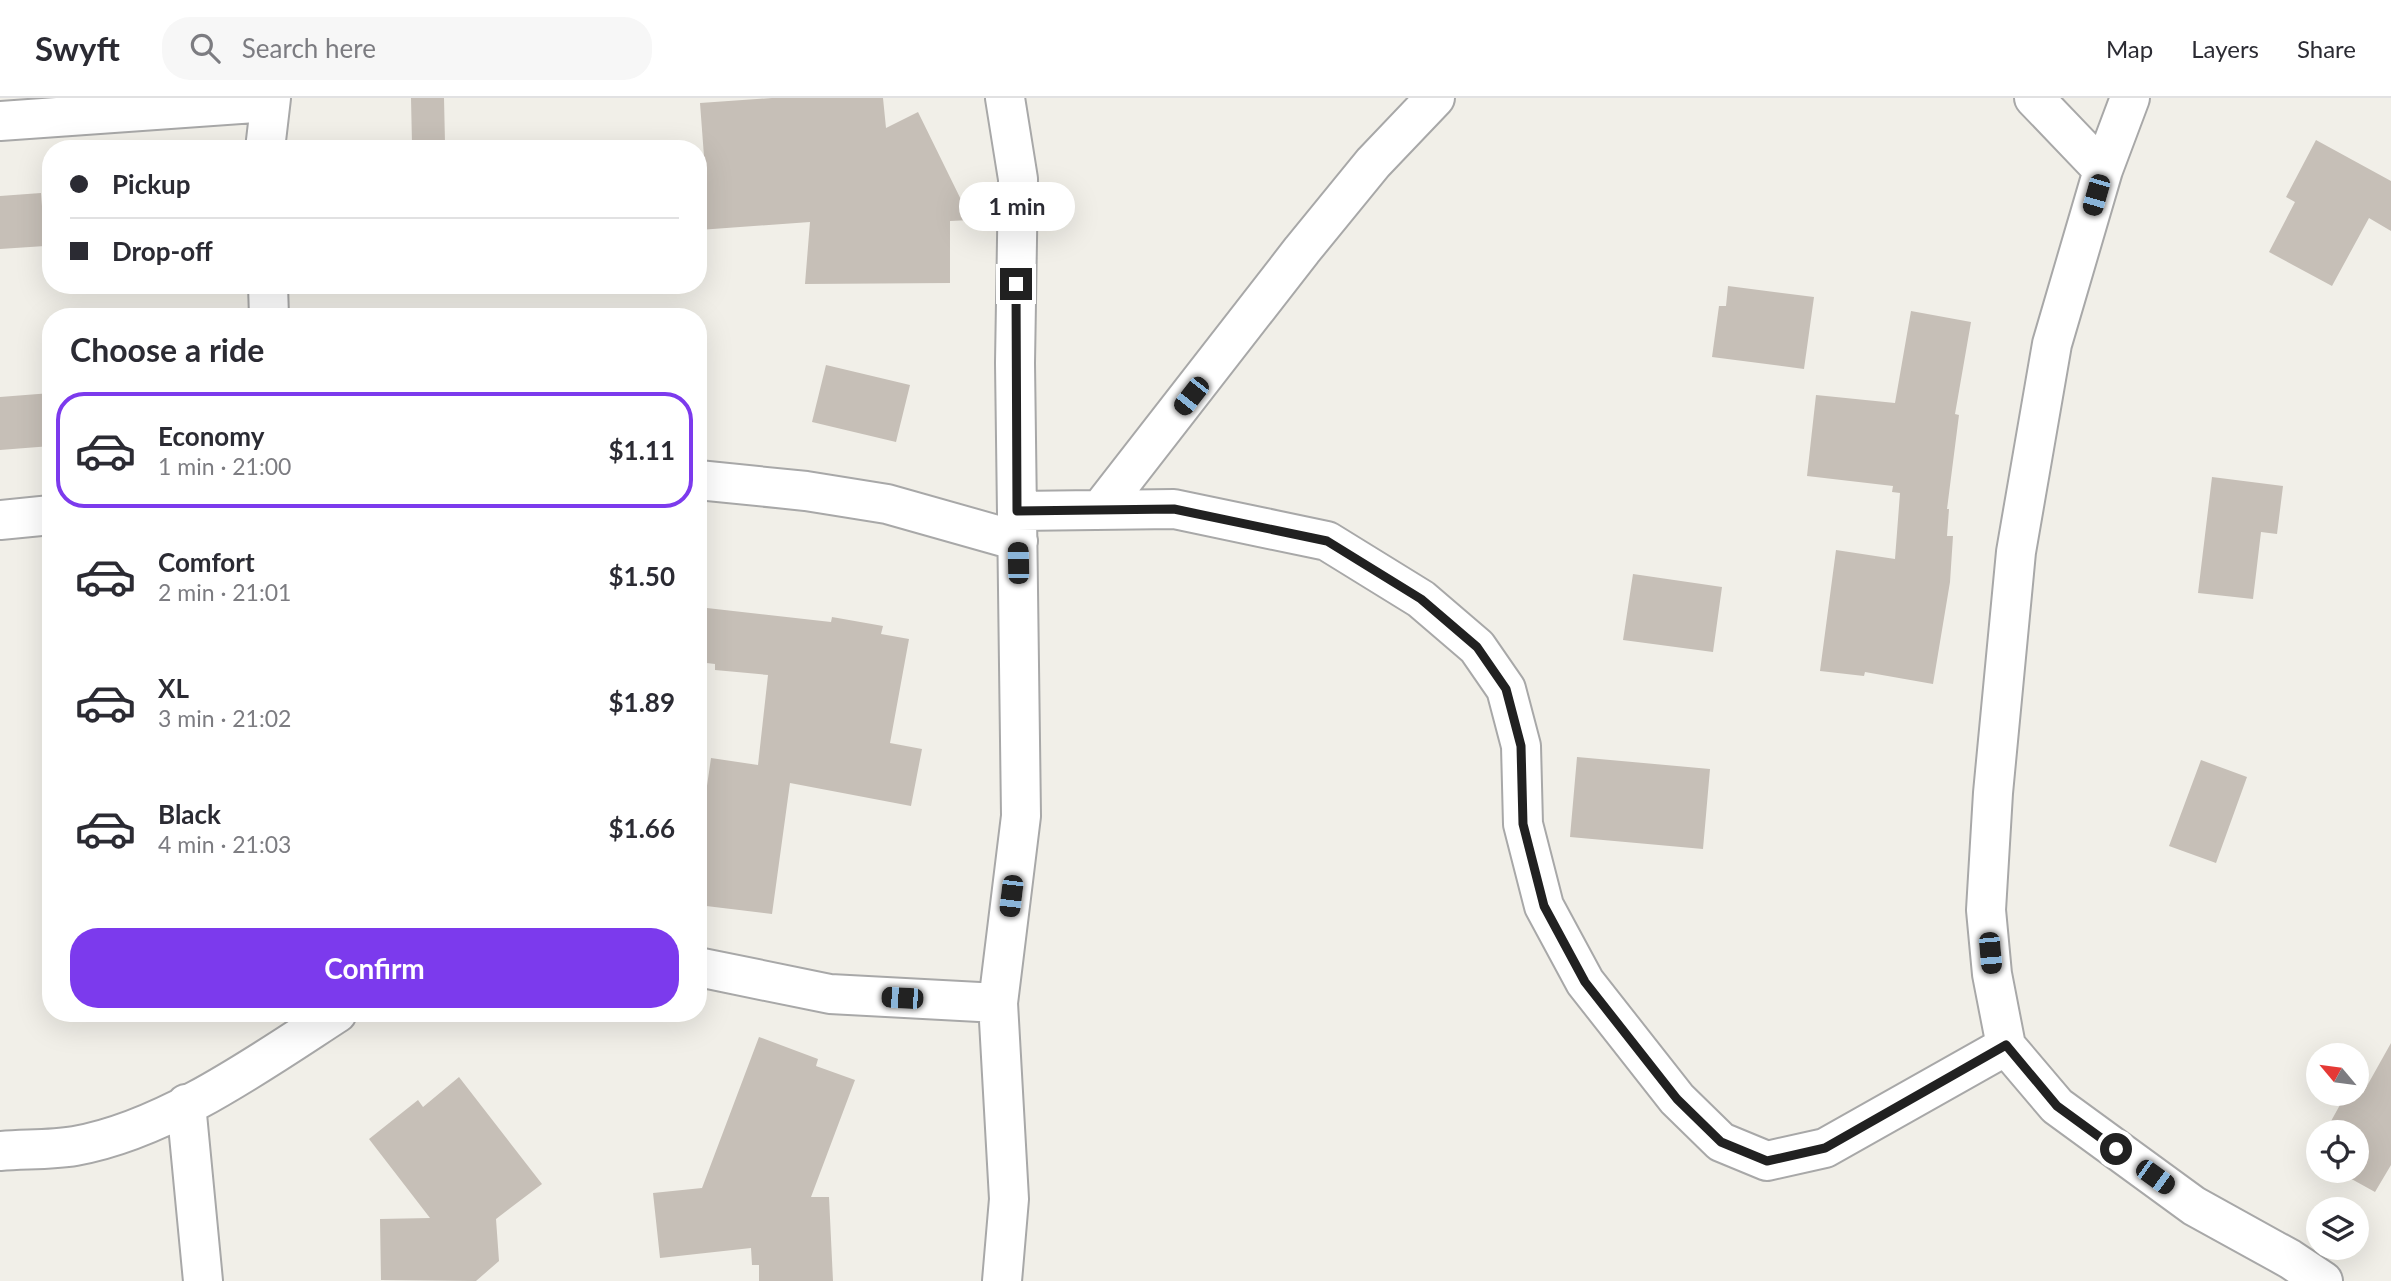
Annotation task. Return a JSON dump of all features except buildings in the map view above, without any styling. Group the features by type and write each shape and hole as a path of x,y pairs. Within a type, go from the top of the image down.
{"street":[{"path":"1002,1281 1009,1199 998,1003 1021,816 1015,363 1017,179 1005,98"},
{"path":"1101,510 1310,240 1373,163 1435,98"},
{"path":"2034,98 2103,170"},
{"path":"2130,98 2103,170 2053,344 2016,552 1993,793 1986,910 1992,974 2006,1045 2057,1106 2194,1206 2290,1259 2323,1281"},
{"path":"0,121 271,100 266,140"},
{"path":"707,481 806,491 1017,526 1101,510 1174,509 1327,541 1421,599 1477,647 1506,689 1521,746 1523,824 1544,906 1585,982 1677,1099 1721,1142 1767,1161 1825,1148 2006,1045"},
{"path":"0,520 42,516"},
{"path":"707,969 830,994 998,1003"},
{"path":"0,1151 76,1146 157,1121 264,1060 323,1022"},
{"path":"186,1104 203,1281"}],"route":[{"path":"1016,284 1017,511 1174,509 1327,541 1421,599 1477,647 1506,689 1521,746 1523,824 1544,906 1585,982 1677,1099 1721,1142 1767,1161 1825,1148 2006,1045 2057,1106 2116,1149"}]}
